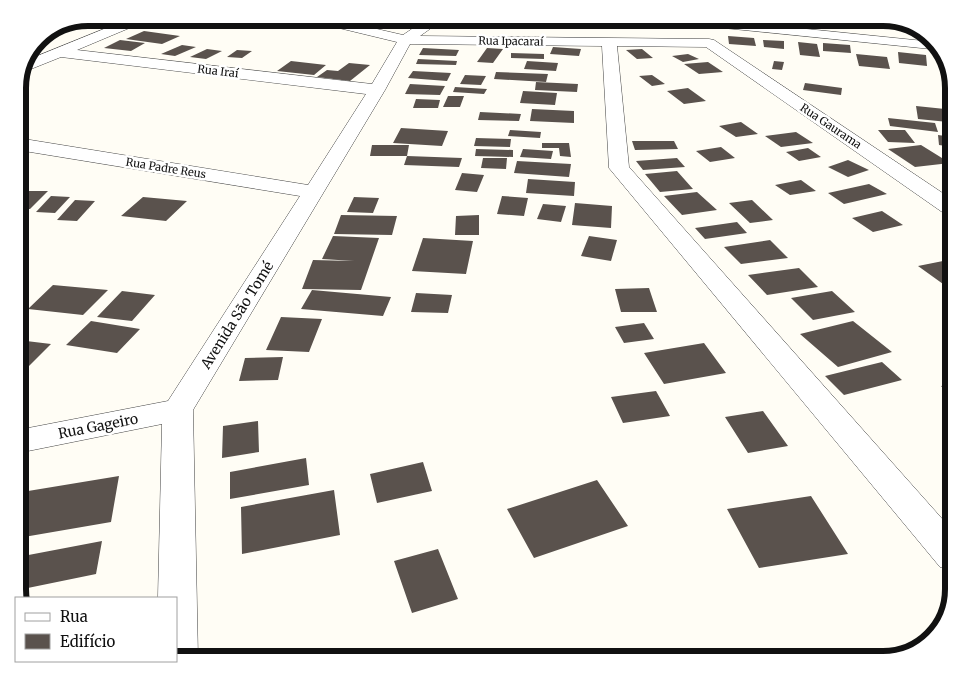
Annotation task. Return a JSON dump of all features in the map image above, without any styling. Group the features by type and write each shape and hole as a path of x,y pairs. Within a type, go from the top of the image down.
{"street":[{"path":"32,63 122,26"},
{"name":"Rua Ipacaraí","path":"347,26 405,40 709,43"},
{"name":"Avenida São Tomé","path":"178,410 377,90 405,40 425,26"},
{"path":"709,43 710,26"},
{"path":"762,26 926,45"},
{"path":"609,43 619,168 945,546"},
{"name":"Rua Gaurama","path":"709,43 945,198"},
{"name":"Rua Iraí","path":"59,52 377,90"},
{"name":"Rua Padre Reus","path":"26,145 314,192"},
{"path":"177,597 178,410"},
{"name":"Rua Gageiro","path":"26,439 178,410"}],"building":[{"path":"144,31 180,36 162,44 126,39"},
{"path":"728,36 754,38 756,46 729,44"},
{"path":"120,40 145,43 131,51 104,48"},
{"path":"763,40 784,41 784,49 764,47"},
{"path":"798,42 817,44 820,57 800,55"},
{"path":"823,43 850,45 851,53 823,51"},
{"path":"182,45 196,47 175,56 161,54"},
{"path":"553,47 581,49 579,56 550,54"},
{"path":"423,48 459,50 456,56 419,55"},
{"path":"487,48 503,49 493,63 477,62"},
{"path":"207,49 222,51 206,59 190,57"},
{"path":"642,49 653,58 637,59 626,50"},
{"path":"237,50 252,51 242,58 227,57"},
{"path":"898,52 926,55 927,66 899,63"},
{"path":"511,53 544,54 544,59 511,58"},
{"path":"688,54 699,59 683,62 672,56"},
{"path":"856,54 887,57 890,69 859,66"},
{"path":"418,59 457,61 456,65 416,64"},
{"path":"291,61 326,65 314,75 277,71"},
{"path":"527,61 558,63 556,71 524,69"},
{"path":"774,61 784,62 782,70 772,69"},
{"path":"708,62 723,72 699,74 684,64"},
{"path":"349,63 370,65 350,81 317,77 327,70 338,71"},
{"path":"413,71 451,73 447,81 408,78"},
{"path":"496,72 548,74 546,82 494,79"},
{"path":"465,75 486,76 481,85 460,84"},
{"path":"652,75 665,84 652,86 639,76"},
{"path":"536,82 578,84 577,92 535,90"},
{"path":"805,83 842,88 841,95 803,90"},
{"path":"410,84 445,86 440,95 405,94"},
{"path":"455,87 487,89 484,94 453,92"},
{"path":"688,88 706,101 684,104 667,91"},
{"path":"523,91 557,93 555,105 520,103"},
{"path":"448,96 464,96 460,107 443,107"},
{"path":"416,99 440,100 438,108 413,108"},
{"path":"916,106 945,109 945,122 918,119"},
{"path":"532,109 574,111 574,123 530,121"},
{"path":"480,112 521,114 519,121 478,120"},
{"path":"888,118 935,123 938,132 890,126"},
{"path":"741,122 758,134 736,137 719,126"},
{"path":"401,128 448,131 442,146 393,143"},
{"path":"510,130 541,132 540,138 508,136"},
{"path":"878,130 905,130 915,143 888,142"},
{"path":"796,132 813,143 781,147 765,136"},
{"path":"938,135 945,136 945,146 939,145"},
{"path":"476,138 511,139 510,147 474,146"},
{"path":"632,141 674,141 678,149 635,150"},
{"path":"542,143 569,143 571,157 560,156 559,148 542,148"},
{"path":"372,145 409,145 407,156 370,156"},
{"path":"921,145 945,160 945,164 915,167 888,149"},
{"path":"721,147 735,158 710,162 696,151"},
{"path":"808,148 821,157 799,161 786,152"},
{"path":"476,149 513,150 513,157 475,156"},
{"path":"523,149 553,151 551,159 520,157"},
{"path":"407,156 462,158 459,167 404,165"},
{"path":"483,158 507,158 506,169 481,168"},
{"path":"677,158 685,167 643,170 636,161"},
{"path":"848,160 869,170 848,177 828,167"},
{"path":"517,161 571,164 569,177 514,173"},
{"path":"677,171 693,189 660,192 645,174"},
{"path":"462,173 484,175 477,192 455,190"},
{"path":"528,179 575,182 574,196 526,193"},
{"path":"801,180 816,191 790,195 775,185"},
{"path":"869,184 887,194 844,204 828,193"},
{"path":"26,191 48,191 30,209 26,209"},
{"path":"697,192 717,210 682,215 664,196"},
{"path":"51,196 70,197 55,213 36,212"},
{"path":"502,196 528,198 524,216 497,214"},
{"path":"143,197 187,201 166,221 121,216"},
{"path":"354,197 379,198 373,213 347,212"},
{"path":"75,200 95,201 77,221 57,220"},
{"path":"752,200 773,220 750,223 729,203"},
{"path":"575,203 612,206 611,228 572,225"},
{"path":"543,204 566,206 561,222 537,219"},
{"path":"882,211 903,225 873,232 852,218"},
{"path":"341,215 397,216 392,235 334,234"},
{"path":"479,215 479,235 455,235 456,216"},
{"path":"737,222 747,233 705,239 695,228"},
{"path":"333,236 379,238 361,290 302,289 313,260 354,261 322,259"},
{"path":"589,236 617,240 611,261 581,256"},
{"path":"423,238 473,241 466,274 412,271"},
{"path":"770,240 788,258 741,264 724,247"},
{"path":"945,261 945,285 918,266"},
{"path":"799,268 818,287 767,295 748,275"},
{"path":"53,285 108,290 83,315 28,309"},
{"path":"649,288 657,312 621,312 615,289"},
{"path":"312,290 391,297 383,316 301,309"},
{"path":"122,291 155,295 132,321 97,317"},
{"path":"832,291 855,312 813,320 791,298"},
{"path":"416,293 452,295 448,313 411,312"},
{"path":"281,317 322,319 309,352 266,350"},
{"path":"91,321 140,329 117,353 66,345"},
{"path":"853,321 892,352 838,367 800,334"},
{"path":"644,323 654,339 624,343 615,327"},
{"path":"26,341 51,344 26,369"},
{"path":"704,343 726,373 664,384 644,353"},
{"path":"283,357 278,380 239,381 245,358"},
{"path":"882,362 902,380 844,395 825,376"},
{"path":"656,391 670,416 623,423 611,397"},
{"path":"763,411 788,446 748,453 725,417"},
{"path":"258,421 259,452 222,458 223,426"},
{"path":"306,458 309,485 230,499 230,472"},
{"path":"423,462 432,491 377,503 370,474"},
{"path":"119,476 111,522 26,537 26,491"},
{"path":"597,480 628,526 534,558 507,509"},
{"path":"334,490 340,535 242,554 241,507"},
{"path":"811,496 848,554 759,568 727,509"},
{"path":"102,541 96,574 26,588 26,555"},
{"path":"438,549 458,599 412,613 394,561"}]}
